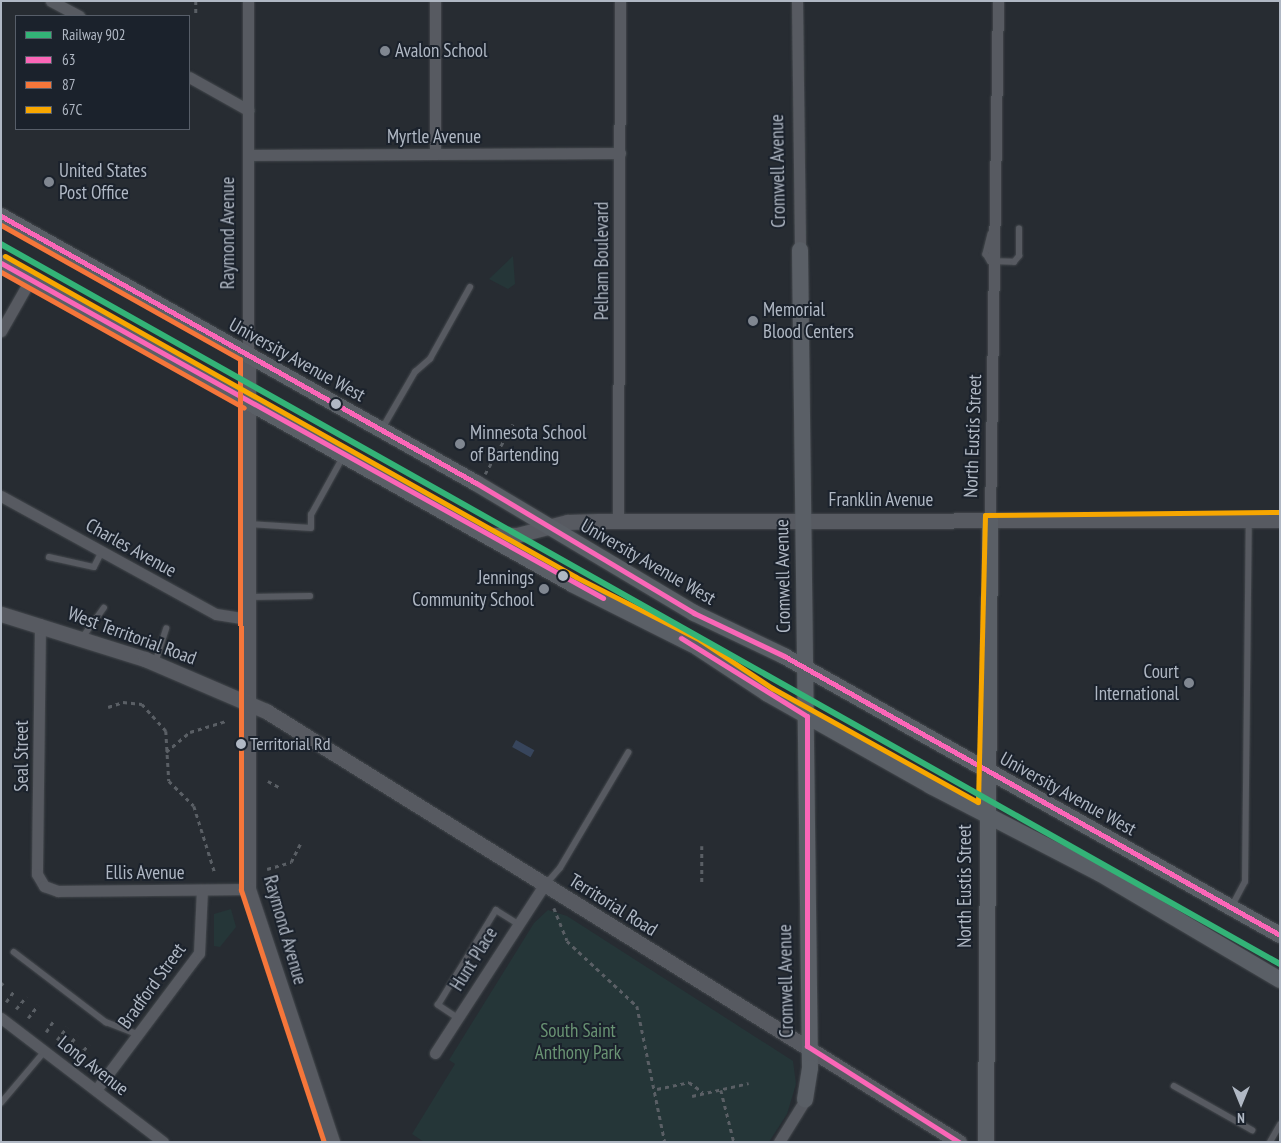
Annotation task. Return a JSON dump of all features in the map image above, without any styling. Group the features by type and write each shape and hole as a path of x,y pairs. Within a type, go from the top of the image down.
{"main road":[{"name":"University Avenue West","path":"1,216 382,430 694,613 845,690 1280,935"},
{"name":"Cromwell Avenue","path":"800,250 802,520 808,716 807,1046 810,1068 805,1100"},
{"path":"1,264 344,455 482,541 657,625 848,740 985,815 1134,893 1280,980"},
{"name":"North Eustis Street","path":"986,1142 985,815 988,772 990,520"}],"street":[{"path":"51,1 76,15"},
{"name":"Raymond Avenue","path":"248,1 248,619 246,702 248,889 332,1142"},
{"path":"435,154 436,1"},
{"name":"Pelham Boulevard","path":"618,520 620,1"},
{"name":"Cromwell Avenue","path":"797,1 800,250"},
{"name":"North Eustis Street","path":"990,520 996,264 998,1"},
{"path":"190,78 248,110"},
{"name":"Myrtle Avenue","path":"248,155 620,153"},
{"path":"1,331 30,280"},
{"name":"Charles Avenue","path":"1,496 101,553 216,614 248,619"},
{"name":"Franklin Avenue","path":"482,541 517,535 546,526 618,520 1280,520"},
{"name":"West Territorial Road","path":"1,614 40,624 155,663 246,702"},
{"name":"Seal Street","path":"40,624 38,874 44,886"},
{"name":"Territorial Road","path":"246,702 807,1046 959,1142"},
{"name":"Hunt Place","path":"435,1053 517,923 544,885"},
{"name":"Ellis Avenue","path":"44,886 58,891 248,889"},
{"name":"Bradford Street","path":"96,1090 199,953 202,890"},
{"name":"Long Avenue","path":"1,1018 163,1142"},
{"name":"Cromwell Avenue","path":"779,1142 805,1100"}],"lane":[{"path":"996,264 1014,262 1019,256 1019,228"},
{"path":"382,430 470,287"},
{"path":"248,524 311,528 311,515 344,455"},
{"path":"1231,908 1245,882 1249,520"},
{"path":"49,557 94,567 101,553"},
{"path":"248,596 310,596"},
{"path":"82,638 104,608"},
{"path":"155,663 166,629"},
{"path":"544,885 560,868 628,753"},
{"path":"457,1018 438,1005 496,910 517,923"},
{"path":"14,952 106,1022 139,1034"},
{"path":"1,1103 45,1051"},
{"path":"1174,1086 1252,1130"},
{"path":"1270,1142 1280,1124"}],"path":[{"path":"196,1 196,15"},
{"path":"484,475 513,424"},
{"path":"108,707 123,702 142,704 168,736 166,752 169,781 194,806 215,873"},
{"path":"166,752 190,732 226,721"},
{"path":"268,781 279,788"},
{"path":"267,869 291,862 300,844"},
{"path":"702,846 702,882"},
{"path":"554,908 567,941 636,1006 657,1089 664,1142"},
{"path":"6,1002 14,991"},
{"path":"16,1009 26,997"},
{"path":"28,1018 38,1005"},
{"path":"46,1032 54,1020"},
{"path":"57,1040 67,1027"},
{"path":"67,1048 77,1035"},
{"path":"78,1056 89,1044"},
{"path":"657,1089 689,1082 704,1093"},
{"path":"692,1096 750,1083"},
{"path":"721,1090 734,1142"}],"green space":[{"path":"513,256 515,284 508,289 489,279"},
{"path":"231,909 236,927 220,947 214,946 214,914"},
{"name":"South Saint Anthony Park","path":"548,910 567,916 793,1061 796,1084 787,1114 769,1142 424,1142 412,1134 455,1064 449,1060 534,923"}],"water":[{"path":"516,740 534,750 530,757 512,747"}],"rail line":[{"name":"902","path":"1,244 1280,964"}],"transit line":[{"name":"63","path":"1,216 476,483 694,613 784,656 1280,935"},
{"name":"87","path":"1,225 240,359 241,890 324,1142"},
{"name":"67C","path":"5,256 576,577 700,640 772,688 978,802 985,515 1280,512"},
{"name":"63","path":"1,263 603,598"},
{"name":"87","path":"1,272 244,408"},
{"name":"63","path":"681,638 807,716"},
{"name":"63","path":"807,716 807,1046"},
{"name":"63","path":"807,1046 959,1142"}],"place":[{"name":"Avalon School","path":"385,51"},
{"name":"United States Post Office","path":"49,182"},
{"name":"Memorial Blood Centers","path":"753,321"},
{"name":"Minnesota School of Bartending","path":"460,444"},
{"name":"Jennings Community School","path":"544,589"},
{"name":"Court International","path":"1189,683"},
{"name":"Territorial Rd","path":"241,744"}]}
